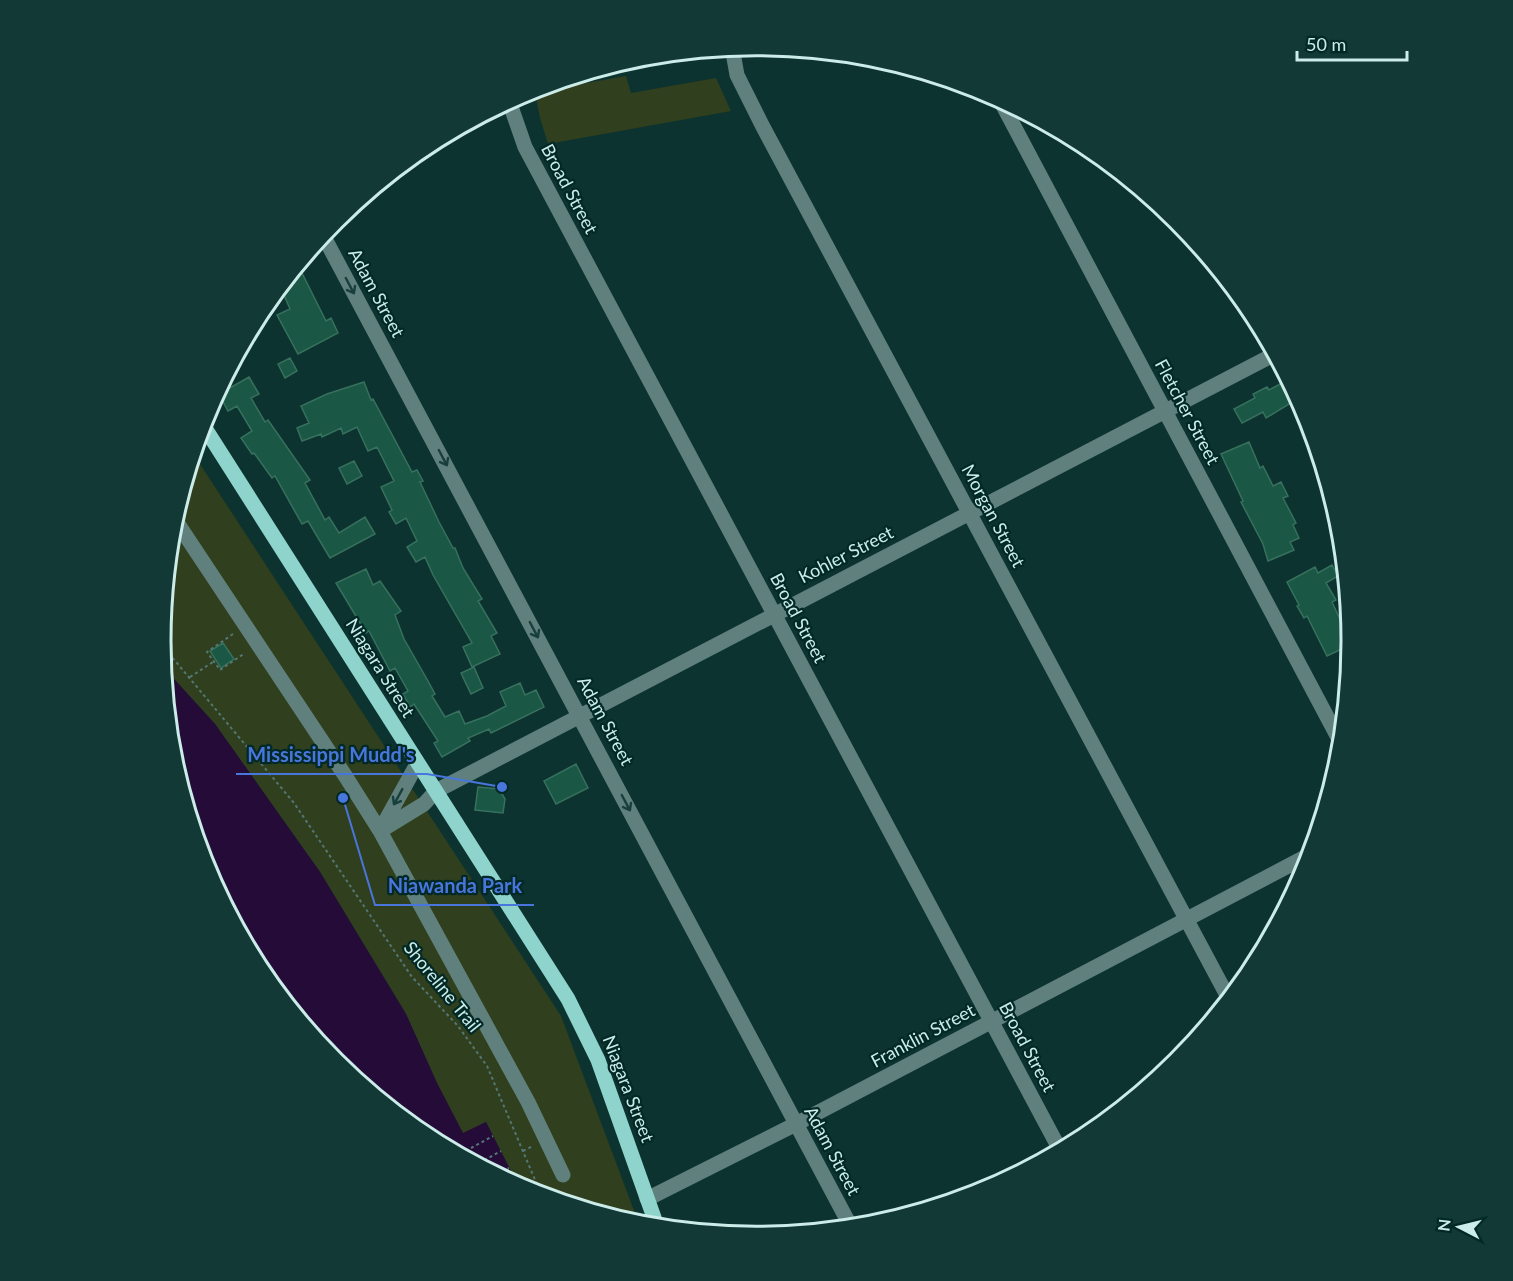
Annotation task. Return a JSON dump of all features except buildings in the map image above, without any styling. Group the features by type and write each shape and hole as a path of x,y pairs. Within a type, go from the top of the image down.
{"main road":[{"name":"Niagara Street","path":"209,435 568,999 598,1060 653,1216"}],"street":[{"name":"Morgan Street","path":"734,57 737,75 1225,991"},
{"name":"Broad Street","path":"512,110 525,147 1056,1143"},
{"name":"Fletcher Street","path":"1006,112 1334,730"},
{"name":"Adam Street","path":"328,244 846,1218"},
{"name":"Kohler Street","path":"380,831 424,804 436,791 1268,358"},
{"path":"182,530 380,831 528,1102 563,1174"},
{"path":"380,831 417,764"},
{"name":"Franklin Street","path":"647,1199 796,1124 1298,861"}],"path":[{"path":"245,625 207,652 220,670 258,644"},
{"name":"Shoreline Trail","path":"172,656 294,803 412,977 458,1026 487,1065 536,1182"},
{"path":"190,677 214,662"},
{"path":"471,1148 493,1136"},
{"path":"486,1159 501,1151"}],"green space":[{"path":"626,76 631,93 716,78 731,111 548,144 536,99 573,85"},
{"path":"199,463 561,1016 635,1212 568,1194 511,1171 486,1122 463,1134 406,1014 320,872 215,724 173,678 171,640 177,564 191,489"}],"shaded area":[{"path":"173,678 215,724 320,872 406,1014 437,1083 463,1133 486,1122 511,1171 464,1147 400,1105 343,1054 292,997 270,966 232,899 203,829 191,792 183,755"}],"place":[{"name":"Mississippi Mudd's","path":"502,787"},
{"name":"Niawanda Park","path":"343,798"}]}
